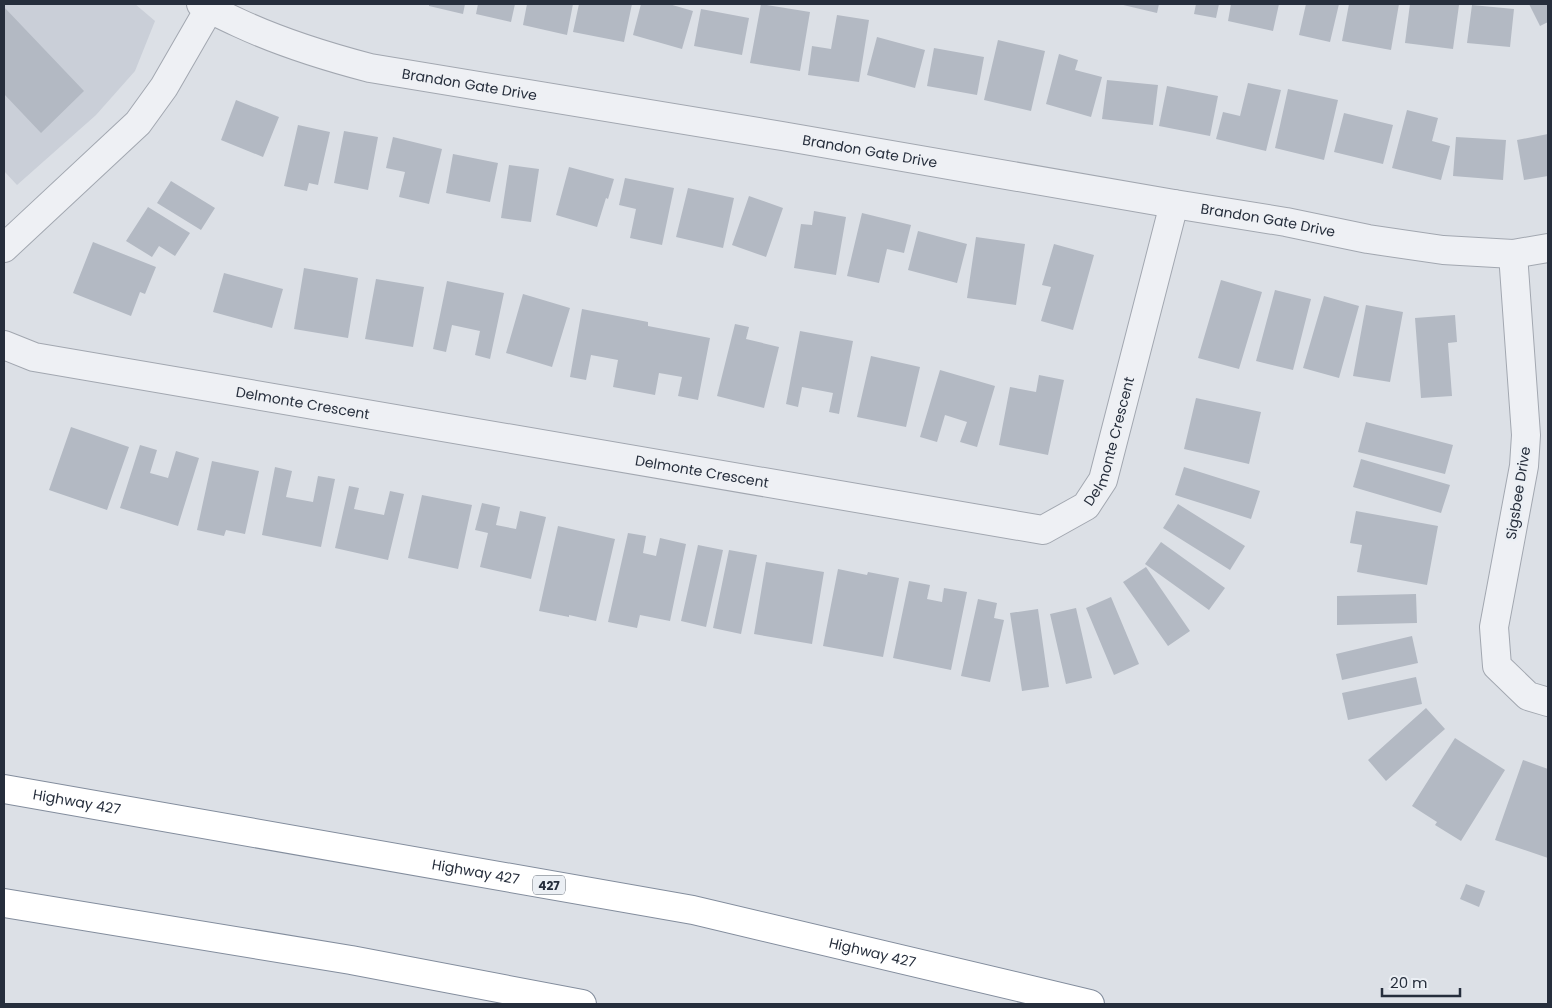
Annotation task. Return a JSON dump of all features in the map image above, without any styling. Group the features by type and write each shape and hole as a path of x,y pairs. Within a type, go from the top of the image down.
{"highway":[{"name":"Highway 427","path":"4,789 693,910 1090,1004"},
{"path":"4,903 352,960 582,1004"}],"street":[{"name":"Brandon Gate Drive","path":"205,6 260,33 295,47 370,68 1286,222 1377,241 1443,250 1513,254 1548,248"},
{"path":"4,248 138,123 164,87 205,6"},
{"name":"Delmonte Crescent","path":"4,345 34,357 1043,530 1086,506 1103,480 1174,204"},
{"name":"Sigsbee Drive","path":"1513,254 1526,435 1524,466 1494,628 1497,666 1528,696 1548,702"}],"shaded area":[{"path":"4,4 135,4 155,21 135,71 96,115 17,185 4,171"}],"building":[{"path":"429,4 465,4 463,14 429,6"},
{"path":"478,4 515,4 511,22 476,14"},
{"path":"527,4 573,4 567,35 523,25"},
{"path":"579,4 632,4 624,42 573,32"},
{"path":"641,4 669,4 693,11 682,49 633,35"},
{"path":"761,4 810,12 800,71 750,63"},
{"path":"1119,4 1159,4 1157,13"},
{"path":"1196,4 1219,4 1216,18 1194,14"},
{"path":"1231,4 1279,4 1273,31 1228,21"},
{"path":"1306,4 1339,4 1330,42 1299,35"},
{"path":"1349,4 1399,4 1391,50 1342,41"},
{"path":"1410,4 1459,5 1453,49 1405,43"},
{"path":"1529,4 1548,4 1548,22 1540,26"},
{"path":"1472,5 1514,9 1510,47 1467,43"},
{"path":"4,7 84,91 41,133 4,94"},
{"path":"701,9 749,18 742,55 694,46"},
{"path":"837,15 869,20 859,82 808,75 812,46 831,49"},
{"path":"877,37 925,50 915,88 867,75"},
{"path":"998,40 1045,51 1031,111 984,100"},
{"path":"934,48 984,57 977,95 927,86"},
{"path":"1059,54 1078,60 1075,70 1102,77 1091,117 1046,104"},
{"path":"1107,80 1158,85 1153,125 1102,119"},
{"path":"1248,83 1281,90 1266,151 1216,139 1223,112 1240,116"},
{"path":"1167,86 1218,96 1210,136 1159,126"},
{"path":"1288,89 1338,100 1324,160 1275,148"},
{"path":"236,100 279,117 263,157 221,140"},
{"path":"1407,110 1438,118 1432,141 1450,146 1441,180 1392,168"},
{"path":"1344,113 1393,125 1383,164 1334,152"},
{"path":"298,125 330,132 318,185 309,183 307,191 284,186"},
{"path":"344,131 378,137 368,190 334,183"},
{"path":"1548,134 1548,176 1524,180 1517,140"},
{"path":"393,137 442,149 429,204 399,197 405,172 386,168"},
{"path":"1456,137 1506,140 1503,180 1453,176"},
{"path":"453,154 498,163 490,202 446,193"},
{"path":"509,165 539,169 531,222 501,218"},
{"path":"569,167 614,179 597,227 556,215"},
{"path":"625,178 674,188 662,245 630,238 636,209 619,205"},
{"path":"171,181 215,208 201,230 157,203"},
{"path":"688,188 734,198 723,248 676,237"},
{"path":"749,196 783,208 766,257 732,245"},
{"path":"148,207 190,233 175,256 159,246 152,257 126,241"},
{"path":"814,211 846,217 836,275 794,268 801,224 812,225"},
{"path":"862,213 911,225 904,253 887,249 879,283 847,276"},
{"path":"918,231 967,244 957,283 908,270"},
{"path":"976,237 1025,244 1016,305 967,298"},
{"path":"93,242 156,267 145,294 140,292 131,316 73,293"},
{"path":"1054,244 1094,255 1073,330 1041,321 1051,287 1042,285"},
{"path":"304,268 358,278 348,338 294,329"},
{"path":"224,273 283,289 272,328 213,312"},
{"path":"376,279 424,287 413,347 365,339"},
{"path":"1221,280 1262,292 1239,369 1198,358"},
{"path":"447,281 504,293 490,359 475,355 480,331 452,325 446,352 433,349"},
{"path":"1275,290 1311,299 1293,370 1256,361"},
{"path":"523,294 570,308 552,367 506,353"},
{"path":"1324,296 1359,306 1339,378 1303,368"},
{"path":"1366,305 1403,312 1390,382 1353,376"},
{"path":"582,309 648,322 648,326 710,338 698,400 678,396 682,377 659,373 655,395 613,387 618,360 591,355 586,380 570,377"},
{"path":"1455,315 1457,342 1448,343 1452,396 1421,398 1415,318"},
{"path":"735,324 749,327 746,339 779,347 764,408 717,396"},
{"path":"800,331 853,341 839,414 829,412 833,393 802,387 798,407 786,404"},
{"path":"871,356 920,367 906,427 857,417"},
{"path":"940,370 995,386 977,447 960,442 967,422 945,415 937,442 920,437"},
{"path":"1039,375 1064,380 1048,455 999,445 1010,387 1036,392"},
{"path":"1196,398 1261,412 1249,464 1184,449"},
{"path":"1366,422 1453,445 1445,474 1358,452"},
{"path":"71,427 129,447 107,510 49,490"},
{"path":"140,445 157,450 150,473 168,478 176,451 199,458 178,526 120,508"},
{"path":"1361,459 1450,485 1441,513 1353,487"},
{"path":"212,461 259,471 245,534 226,530 224,536 197,530"},
{"path":"275,467 292,471 286,497 313,502 318,476 335,479 321,547 262,535"},
{"path":"1184,467 1260,491 1251,519 1175,495"},
{"path":"349,486 359,488 354,509 384,515 390,491 404,494 388,560 335,548"},
{"path":"422,495 472,505 458,569 408,558"},
{"path":"482,503 500,507 496,525 516,529 520,511 546,517 531,579 480,567 488,533 475,530"},
{"path":"1178,504 1245,546 1230,570 1163,528"},
{"path":"1356,511 1438,526 1427,585 1357,572 1362,545 1350,543"},
{"path":"558,526 615,539 596,621 539,611"},
{"path":"628,533 646,536 643,553 656,556 660,538 686,544 670,621 640,615 637,628 608,622"},
{"path":"1161,542 1225,588 1209,610 1145,564"},
{"path":"698,545 723,550 706,627 681,621"},
{"path":"729,550 757,555 741,634 713,628"},
{"path":"766,562 824,572 812,644 754,634"},
{"path":"1146,567 1190,631 1168,646 1123,582"},
{"path":"838,569 867,575 868,572 899,578 883,657 823,646"},
{"path":"909,581 930,585 927,599 942,602 944,588 967,592 951,670 893,658"},
{"path":"1416,594 1417,623 1337,625 1337,596"},
{"path":"1111,597 1139,664 1114,675 1086,608"},
{"path":"978,599 997,603 994,618 1004,620 990,682 961,676"},
{"path":"1076,608 1092,678 1066,684 1050,614"},
{"path":"1038,609 1049,687 1022,691 1010,613"},
{"path":"1412,636 1418,663 1342,680 1336,654"},
{"path":"1416,677 1422,704 1348,720 1342,693"},
{"path":"1426,708 1445,729 1386,781 1368,760"},
{"path":"1455,738 1505,770 1461,841 1435,825 1437,822 1412,806"},
{"path":"1523,760 1548,769 1548,858 1495,840"},
{"path":"1466,884 1485,891 1479,907 1460,899"}]}
